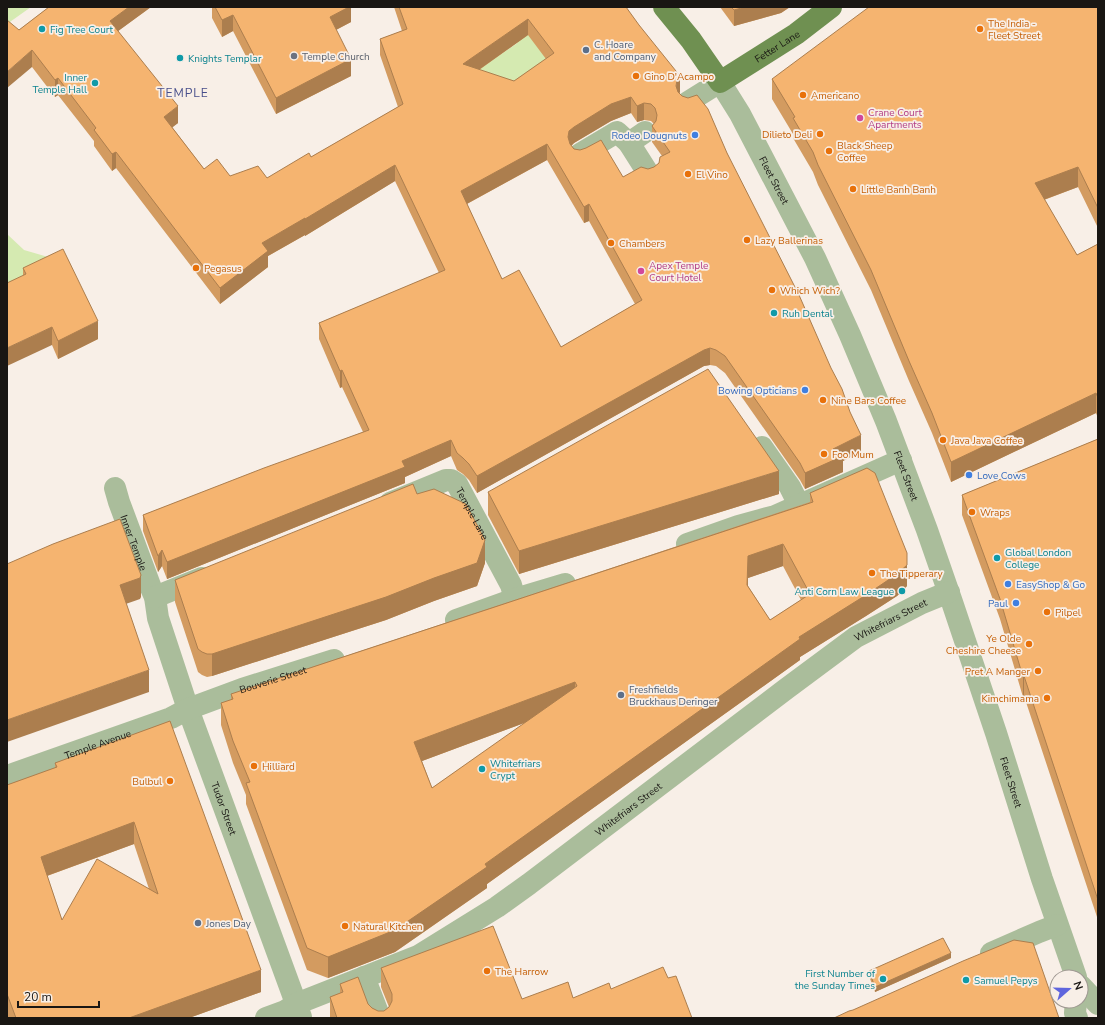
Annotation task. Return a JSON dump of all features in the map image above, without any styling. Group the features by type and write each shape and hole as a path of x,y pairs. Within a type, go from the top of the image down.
{"main road":[{"name":"Fleet Street","path":"664,7 692,40 720,82"},
{"name":"Fetter Lane","path":"720,82 796,34 831,7"}],"street":[{"path":"688,102 720,82"},
{"name":"Fleet Street","path":"720,82 740,114 815,258 850,335 901,460 949,592 996,733 1057,925 1073,969"},
{"path":"580,154 617,132 637,137 648,173"},
{"path":"750,430 790,487 799,505"},
{"path":"672,549 738,526 775,516 901,460"},
{"name":"Temple Lane","path":"372,511 446,480 451,480 457,484 478,506 511,585 515,599"},
{"name":"Inner Temple","path":"115,488 148,582 155,597"},
{"path":"155,597 219,571"},
{"path":"435,627 515,599 584,579"},
{"name":"Whitefriars Street","path":"266,1018 285,1011 299,1011 364,977 418,956 497,907 856,637 922,603 949,592"},
{"name":"Tudor Street","path":"155,597 158,618 188,709 299,1011"},
{"name":"Bouverie Street","path":"188,709 242,689 350,654"},
{"name":"Temple Avenue","path":"7,776 171,718 188,709"},
{"path":"972,962 1057,925"},
{"path":"364,977 380,1018"},
{"path":"1089,994 1098,1004"}],"green space":[{"path":"7,7 31,7 7,24"},
{"path":"532,28 554,70 514,98 456,85 516,44"},
{"path":"7,234 24,250 55,259 7,293"}],"building":[{"path":"49,7 129,7 110,21 178,106 164,117 204,169 217,159 230,176 258,166 267,178 309,153 311,157 403,104 380,39 407,29 399,7 626,7 680,76 677,80 676,86 678,92 682,96 688,98 697,95 708,109 727,153 799,295 831,368 842,389 850,412 861,435 833,449 843,456 805,473 800,463 725,356 710,348 477,476 469,464 457,453 451,440 402,461 405,467 167,562 162,550 158,556 143,515 264,468 369,430 342,370 340,371 319,323 445,270 395,165 262,243 268,251 220,288 116,152 112,154 94,130 96,128 58,78 55,80 32,50 7,72 7,20 19,30","holes":["528,19 554,53 514,81 463,64","631,97 637,106 644,103 651,104 655,108 657,115 656,121 652,126 670,152 660,157 659,163 654,167 648,169 641,167 623,177 601,140 580,150 574,149 570,144 568,137 569,131 611,104","547,144 584,207 589,204 642,300 561,347 519,270 502,279 461,191"]},
{"name":"Temple Church","path":"215,7 349,7 330,17 351,59 276,98 233,15 222,20"},
{"path":"731,7 745,7 734,10"},
{"path":"869,7 1098,7 1098,208 1078,167 1035,183 1077,255 1098,244 1098,398 1096,393 951,462 932,413 871,270 818,165 813,152 793,118 795,117 772,79"},
{"path":"63,249 98,321 58,341 52,327 7,348 7,283 26,274 23,268"},
{"path":"708,369 779,471 519,551 488,492"},
{"path":"1098,439 1098,900 1024,676 1023,677 1000,599 962,495"},
{"path":"867,468 875,473 907,553 907,565 897,574 866,595 799,637 800,639 485,864 487,867 395,930 328,957 307,948 246,783 250,782 233,741 221,703 233,699 231,694 813,502 810,493","holes":["783,544 810,594 770,620 747,585 748,556","575,682 577,686 432,788 414,742"]},
{"path":"413,484 417,494 434,489 466,504 485,540 477,563 386,597 212,654 207,654 198,649 175,580"},
{"path":"120,519 141,575 140,578 120,585 149,670 7,720 7,564 53,544"},
{"path":"170,721 261,970 129,1018 16,1018 7,994 7,785 57,767 55,763","holes":["134,822 158,894 97,859 62,920 41,857"]},
{"path":"493,926 522,999 568,982 573,998 609,983 611,989 663,967 668,978 676,976 692,1018 337,1018 330,997 343,992 340,984 358,977 368,1004 378,1011 384,1011 389,1007 392,1001 392,994 381,968"},
{"path":"943,938 951,953 875,987 869,971"},
{"path":"1014,940 1033,943 1049,989 1049,1009 1056,1009 1059,1018 834,1018 853,1010"}],"place":[{"name":"Fig Tree Court","path":"42,29"},
{"name":"The India - Fleet Street","path":"980,29"},
{"name":"C. Hoare and Company","path":"586,50"},
{"name":"Temple Church","path":"294,56"},
{"name":"Knights Templar","path":"180,58"},
{"name":"Gino D'Acampo","path":"636,76"},
{"name":"Inner Temple Hall","path":"95,83"},
{"name":"Americano","path":"803,95"},
{"name":"Crane Court Apartments","path":"860,118"},
{"name":"Dilieto Deli","path":"820,134"},
{"name":"Rodeo Dougnuts","path":"695,135"},
{"name":"Black Sheep Coffee","path":"829,151"},
{"name":"El Vino","path":"688,174"},
{"name":"Little Banh Banh","path":"853,189"},
{"name":"Lazy Ballerinas","path":"747,240"},
{"name":"Chambers","path":"611,243"},
{"name":"Pegasus","path":"196,268"},
{"name":"Apex Temple Court Hotel","path":"641,271"},
{"name":"Which Wich?","path":"772,290"},
{"name":"Ruh Dental","path":"774,313"},
{"name":"Bowing Opticians","path":"805,390"},
{"name":"Nine Bars Coffee","path":"823,400"},
{"name":"Java Java Coffee","path":"943,440"},
{"name":"Foo Mum","path":"824,454"},
{"name":"Love Cows","path":"969,475"},
{"name":"Wraps","path":"972,512"},
{"name":"Global London College","path":"997,558"},
{"name":"The Tipperary","path":"872,573"},
{"name":"EasyShop & Go","path":"1008,584"},
{"name":"Anti Corn Law League","path":"902,591"},
{"name":"Paul","path":"1016,603"},
{"name":"Pilpel","path":"1047,612"},
{"name":"Ye Olde Cheshire Cheese","path":"1029,644"},
{"name":"Pret A Manger","path":"1038,671"},
{"name":"Freshfields Bruckhaus Deringer","path":"621,695"},
{"name":"Kimchimama","path":"1047,698"},
{"name":"Hilliard","path":"254,766"},
{"name":"Whitefriars Crypt","path":"482,769"},
{"name":"Bulbul","path":"170,781"},
{"name":"Jones Day","path":"198,923"},
{"name":"Natural Kitchen","path":"345,926"},
{"name":"The Harrow","path":"487,971"},
{"name":"First Number of the Sunday Times","path":"883,979"},
{"name":"Samuel Pepys","path":"966,980"}],"district":[{"name":"TEMPLE","path":"183,93"}]}
